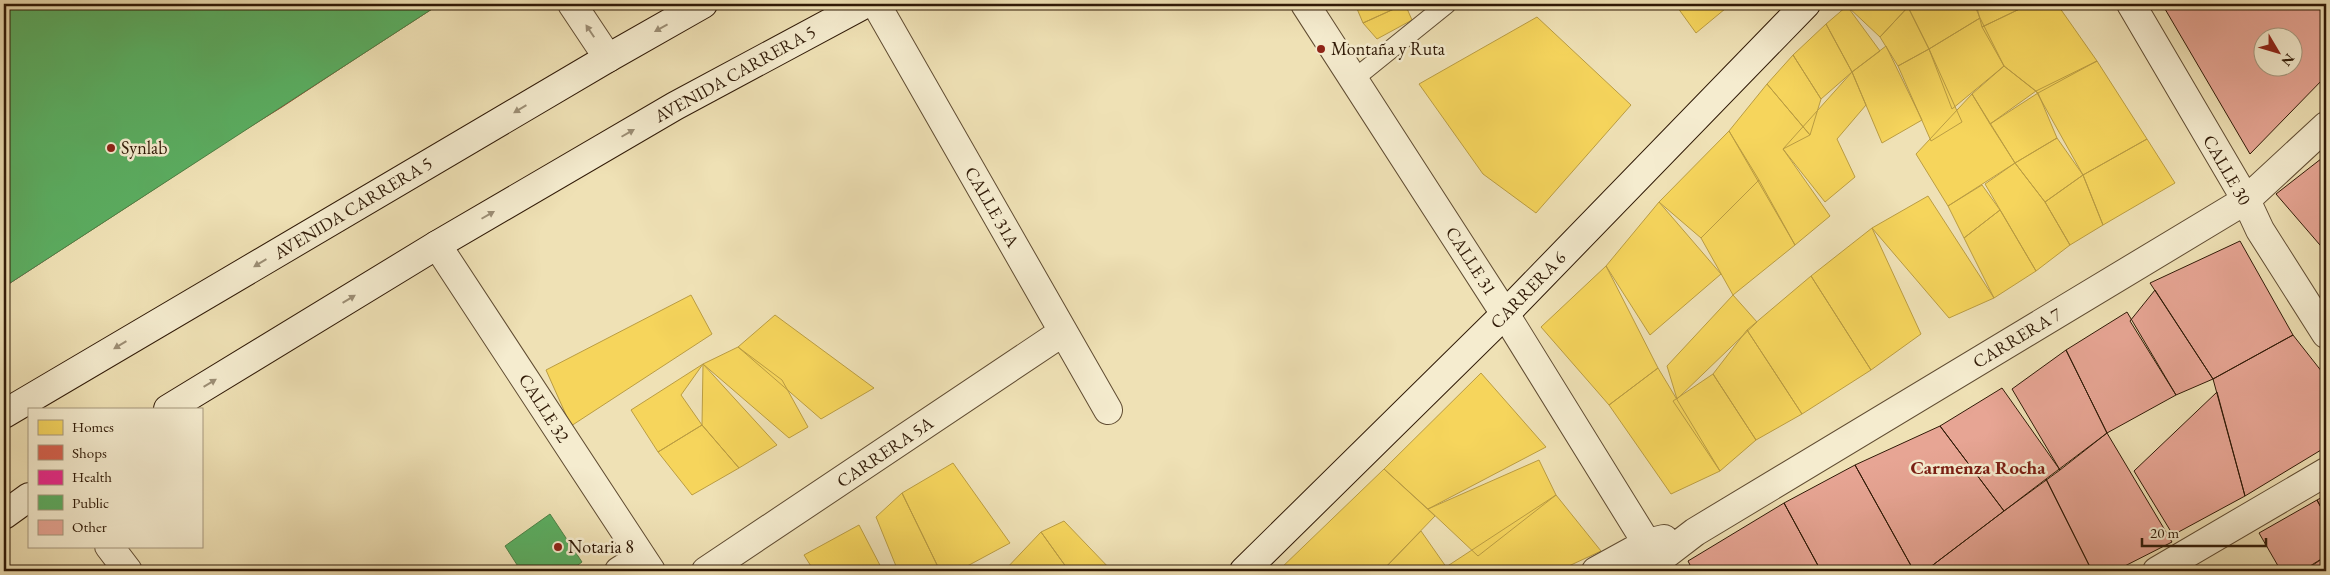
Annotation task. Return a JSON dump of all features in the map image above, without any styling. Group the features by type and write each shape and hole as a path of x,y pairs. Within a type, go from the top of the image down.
{"street":[{"path":"572,4 608,58"},
{"name":"AVENIDA CARRERA 5","path":"4,414 608,58 704,4"},
{"name":"AVENIDA CARRERA 5","path":"170,408 437,245 675,106 865,4"},
{"name":"CALLE 31A","path":"876,4 1108,410"},
{"name":"CALLE 31","path":"1305,4 1505,314 1654,562"},
{"name":"CARRERA 6","path":"1244,571 1505,314 1806,4"},
{"name":"CALLE 30","path":"2131,4 2246,200 2260,230 2326,334"},
{"name":"CARRERA 7","path":"1596,571 1654,562 1695,532 2246,200 2326,126"},
{"name":"CALLE 32","path":"437,245 637,566"},
{"name":"CARRERA 5A","path":"706,571 1063,332"},
{"path":"2157,571 2326,472"},
{"path":"4,515 28,498"},
{"path":"111,548 128,571"}],"lane":[{"path":"1354,79 1447,4"}],"building: Homes":[{"path":"1355,4 1405,4 1363,23"},
{"path":"1405,4 1412,20 1377,39 1363,23"},
{"path":"1675,4 1731,4 1696,33"},
{"path":"1849,4 1905,4 1908,7 1880,37 1847,6"},
{"path":"1911,4 1974,4 1980,18 1929,49 1908,7"},
{"path":"1976,4 2030,4 1982,27"},
{"path":"2030,4 2057,4 2097,61 2038,93 2004,66 1982,27"},
{"path":"1847,6 1880,51 1852,72 1826,24"},
{"path":"1908,7 1929,49 1898,66 1880,37"},
{"path":"1537,17 1631,105 1536,213 1483,174 1419,84"},
{"path":"1980,18 2004,66 1952,109 1929,49"},
{"path":"1826,24 1852,72 1821,99 1793,55"},
{"path":"1886,46 1922,120 1882,143 1852,72"},
{"path":"1929,49 1962,122 1931,141 1898,66"},
{"path":"1793,55 1821,99 1810,135 1767,84"},
{"path":"2097,61 2147,139 2083,175 2036,91"},
{"path":"2004,66 2036,91 1990,124 1972,94"},
{"path":"1852,72 1866,105 1837,139 1855,177 1825,202 1783,149"},
{"path":"1767,84 1810,135 1783,149 1830,216 1795,245 1729,131"},
{"path":"2038,93 2057,138 2015,163 1990,124"},
{"path":"1972,94 2015,163 1948,206 1916,154"},
{"path":"1729,131 1759,180 1701,238 1659,202"},
{"path":"2057,138 2083,175 2045,202 2015,163"},
{"path":"2147,139 2175,183 2103,225 2083,175"},
{"path":"2015,163 2045,202 2070,245 2036,271 1985,184"},
{"path":"2083,175 2103,225 2070,245 2045,202"},
{"path":"1759,180 1795,245 1733,295 1701,238"},
{"path":"1982,185 2000,210 1964,238 1948,206"},
{"path":"1928,196 1994,298 1949,318 1872,228"},
{"path":"1659,202 1721,274 1650,335 1606,266"},
{"path":"2000,210 2036,271 1994,298 1964,238"},
{"path":"1872,228 1921,334 1871,370 1811,276"},
{"path":"1606,266 1658,368 1609,405 1541,327"},
{"path":"1811,276 1871,370 1802,414 1747,330"},
{"path":"691,295 712,334 571,426 546,370"},
{"path":"1733,295 1757,322 1677,399 1667,366"},
{"path":"775,315 874,388 821,419 738,347"},
{"path":"1747,330 1802,414 1756,440 1713,374"},
{"path":"738,347 782,380 808,427 789,438 703,364"},
{"path":"703,364 681,395 702,425 658,452 631,410"},
{"path":"703,364 777,445 739,468 702,425"},
{"path":"1658,368 1720,471 1671,494 1609,405"},
{"path":"1481,373 1546,447 1428,509 1384,469"},
{"path":"1713,374 1756,440 1720,471 1673,401"},
{"path":"702,425 739,468 692,495 658,452"},
{"path":"1539,460 1556,495 1478,556 1428,509"},
{"path":"953,463 1010,543 958,571 940,571 902,493"},
{"path":"1384,469 1435,516 1382,571 1278,571"},
{"path":"902,493 940,571 898,571 876,517"},
{"path":"1556,495 1601,551 1558,571 1450,571 1446,567"},
{"path":"1064,521 1112,571 1069,571 1041,532"},
{"path":"859,525 883,571 814,571 804,555"},
{"path":"1421,531 1449,571 1382,571"},
{"path":"1041,532 1069,571 1004,571"}],"building: Shops":[{"path":"4,4 76,4 85,15 20,59 4,36"},
{"path":"76,4 102,4 85,15"},
{"path":"102,4 142,4 232,138 133,203 42,44"},
{"path":"142,4 205,4 282,107 232,138"},
{"path":"205,4 313,4 358,57 282,107"},
{"path":"313,4 429,4 432,9 358,57"},
{"path":"4,36 20,59 4,71"},
{"path":"42,44 133,203 53,255 4,186 4,71"}],"building: Health":[{"path":"4,186 53,255 4,287"}],"building: Public":[{"name":"Synlab","path":"4,4 429,4 432,9 4,287"},
{"path":"550,514 582,562 570,571 521,571 505,546"}],"building: Other":[{"path":"2172,4 2326,4 2326,76 2250,154 2165,9"},
{"path":"2326,155 2326,252 2276,194"},
{"path":"2240,241 2293,335 2213,379 2150,283"},
{"path":"2155,290 2213,379 2176,395 2130,321"},
{"path":"2127,312 2176,395 2107,433 2066,350"},
{"path":"2293,335 2326,377 2326,447 2245,496 2213,379"},
{"path":"2066,350 2107,433 2060,470 2012,389"},
{"path":"2002,388 2060,470 2004,511 1940,426"},
{"path":"2217,392 2245,496 2173,535 2134,471"},
{"path":"1940,426 2004,511 1925,571 1914,571 1855,465"},
{"path":"2107,433 2172,542 2115,571 2092,571 2046,479"},
{"path":"1855,465 1914,571 1821,571 1784,503"},
{"path":"2046,479 2092,571 1925,571 2004,511"},
{"path":"2326,495 2326,517 2317,500"},
{"path":"2317,500 2326,517 2326,556 2302,571 2281,571 2259,533"},
{"path":"1784,503 1821,571 1693,571 1688,561"},
{"path":"2326,556 2326,571 2318,571 2313,565"}],"place":[{"name":"Montaña y Ruta","path":"1321,49"},
{"name":"Synlab","path":"111,148"},
{"name":"Notaria 8","path":"558,547"}],"district":[{"name":"Carmenza Rocha","path":"1978,467"}]}
